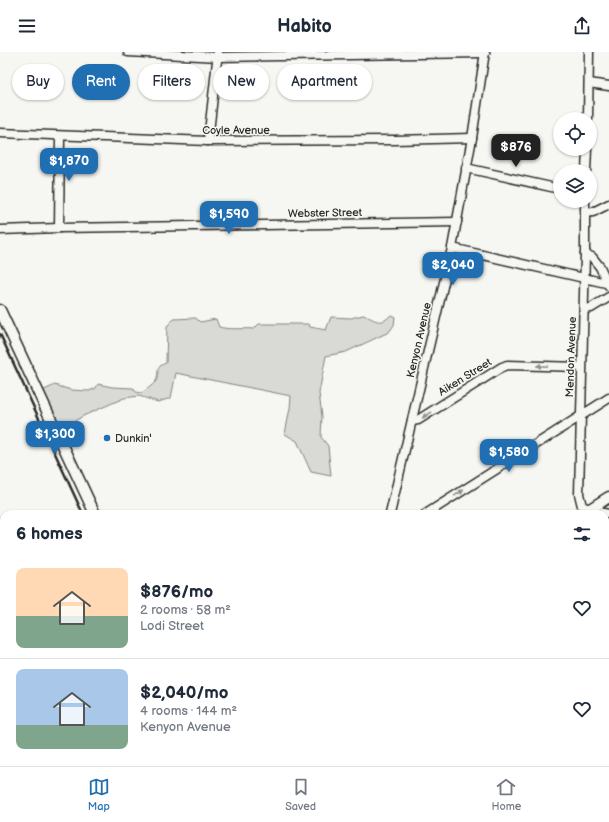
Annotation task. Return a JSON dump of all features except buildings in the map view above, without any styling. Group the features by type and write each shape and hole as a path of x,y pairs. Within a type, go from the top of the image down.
{"main road":[{"path":"0,310 93,510"},
{"path":"588,510 609,497"}],"street":[{"path":"128,52 218,55 485,52"},
{"name":"Kenyon Avenue","path":"391,510 452,248 472,138 485,52"},
{"path":"588,112 589,52"},
{"path":"208,141 218,55"},
{"path":"588,83 609,86"},
{"name":"Coyle Avenue","path":"0,133 208,141 472,138"},
{"path":"59,228 60,136"},
{"path":"466,168 553,187"},
{"path":"585,213 593,212 609,204"},
{"name":"Mendon Avenue","path":"584,510 579,494 585,208"},
{"name":"Webster Street","path":"0,230 457,222"},
{"path":"452,248 584,278 608,285"},
{"path":"585,254 592,257 600,267 608,285"},
{"path":"584,309 591,308 609,298"},
{"name":"Aiken Street","path":"412,421 418,420 507,365 582,367"},
{"path":"432,510 609,398"}],"shaded area":[{"path":"363,315 377,321 383,321 391,315 395,317 394,325 389,332 346,352 326,356 319,393 322,416 321,437 328,446 331,476 311,472 297,441 285,434 291,396 176,373 171,398 158,402 139,396 124,398 83,416 68,425 71,439 62,446 40,392 55,385 71,390 89,391 96,388 98,384 112,387 133,388 136,392 141,393 156,381 160,366 166,363 167,326 174,319 196,318 200,322 216,319 219,327 227,328 254,329 259,324 309,324 310,327 326,330 331,317 351,318"}],"railway":[{"path":"0,334 81,510"}],"place":[{"name":"Dunkin'","path":"107,438"}]}
